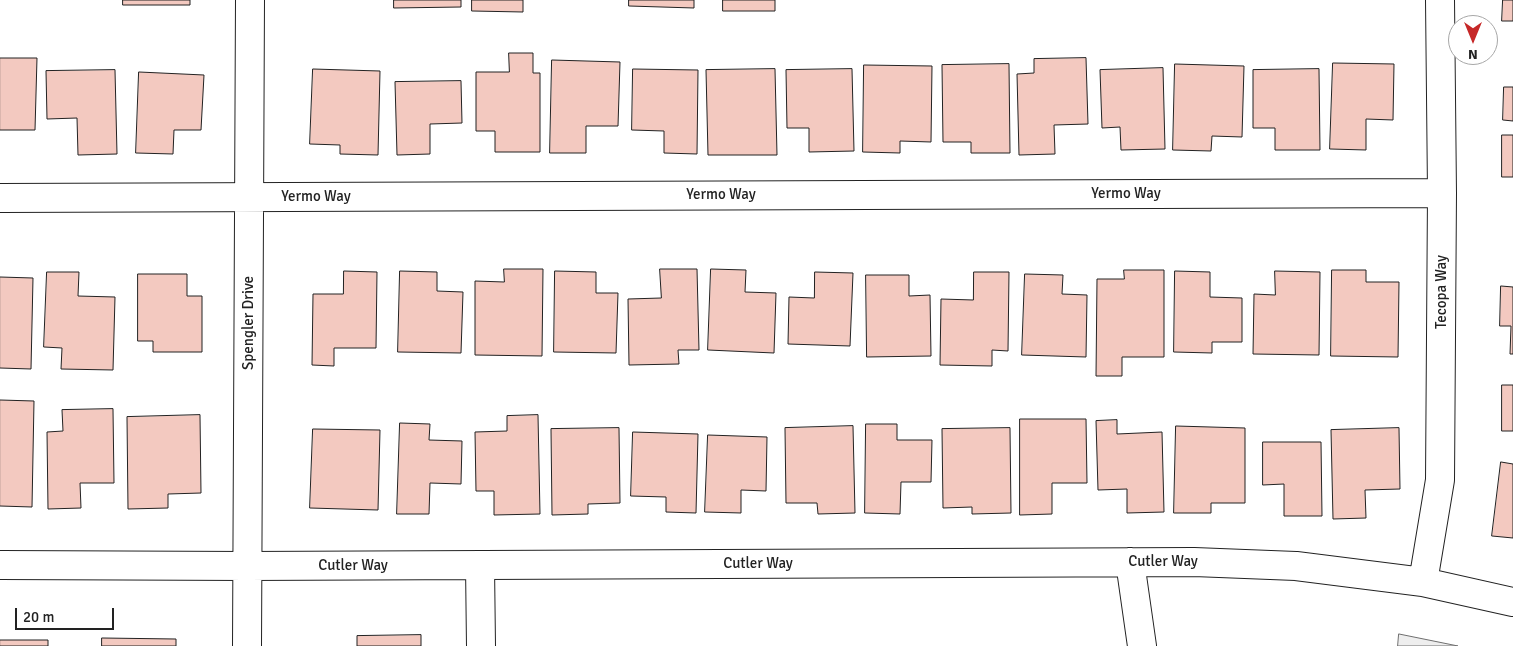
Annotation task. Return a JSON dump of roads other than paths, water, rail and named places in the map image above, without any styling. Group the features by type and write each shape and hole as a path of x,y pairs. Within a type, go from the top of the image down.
{"street":[{"name":"Spengler Drive","path":"247,646 250,0"},
{"name":"Tecopa Way","path":"1423,582 1440,480 1442,193 1440,0"},
{"name":"Yermo Way","path":"0,198 1442,193"},
{"path":"1130,562 1142,646"},
{"name":"Cutler Way","path":"0,565 247,566 1194,562 1296,566 1423,582 1513,602"},
{"path":"480,565 481,646"}]}
